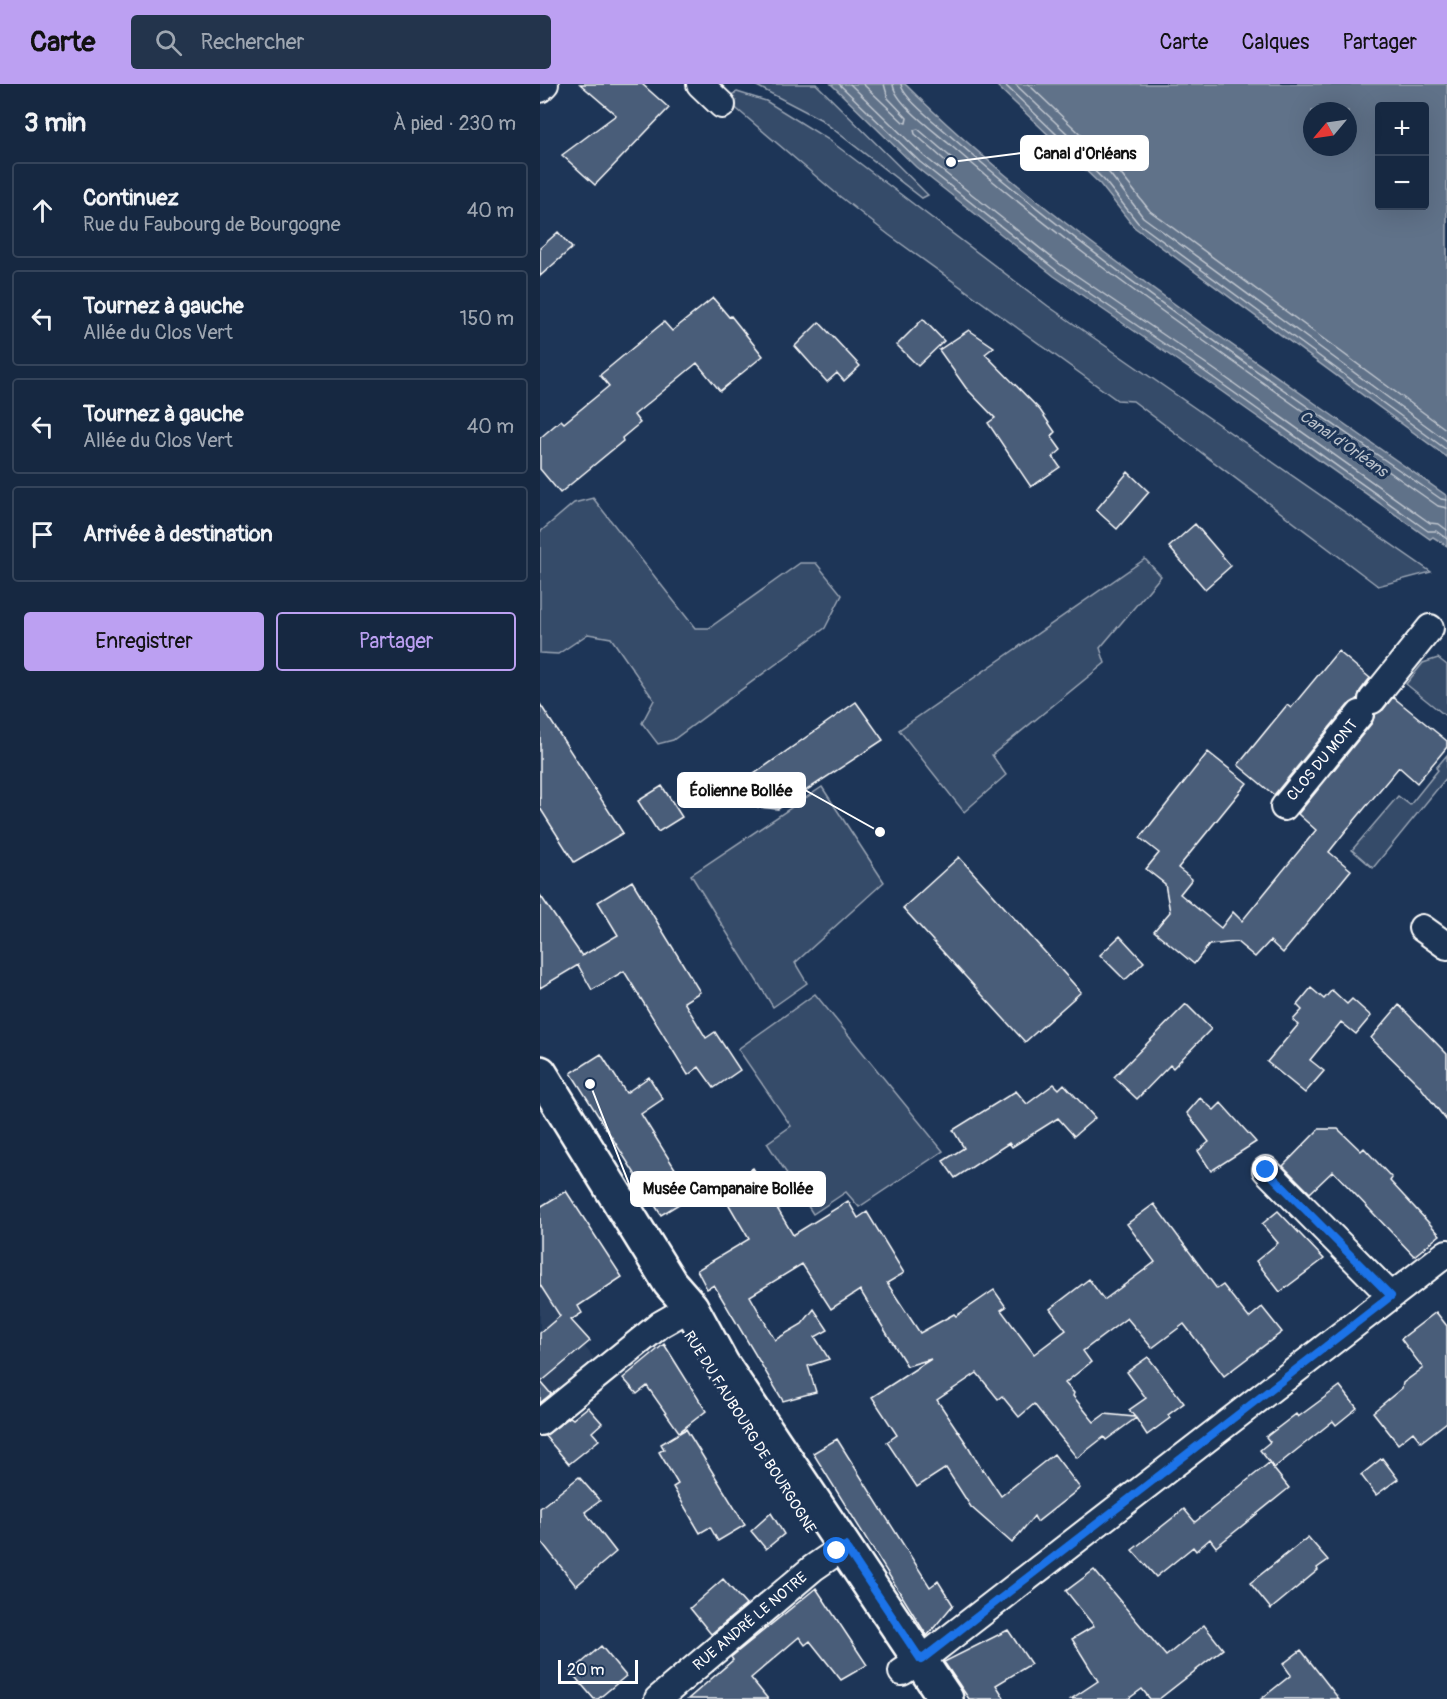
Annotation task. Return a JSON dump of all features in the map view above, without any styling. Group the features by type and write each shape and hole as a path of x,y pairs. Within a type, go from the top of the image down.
{"main road":[{"name":"RUE DU FAUBOURG DE BOURGOGNE","path":"540,1073 679,1301 722,1364 914,1677 945,1699"}],"street":[{"path":"540,89 545,84"},
{"path":"700,84 722,105"},
{"name":"CLOS DU MONT","path":"1284,807 1430,628"},
{"path":"1422,928 1447,946"},
{"path":"1266,1170 1391,1296"},
{"path":"914,1677 1447,1253"},
{"path":"540,1422 661,1324 679,1301"},
{"name":"RUE ANDRÉ LE NOTRE","path":"658,1699 836,1551"}],"shaded area":[{"path":"753,84 816,84 928,195 922,198 820,119"},
{"path":"737,92 766,101 829,140 1048,306 1431,572 1378,586 1133,401 1117,400 889,235 838,195 729,102 731,95"},
{"path":"593,498 695,628 709,628 800,563 816,563 842,595 825,628 673,740 658,744 642,723 654,700 611,638 588,634 558,654 540,653 540,532 574,503"},
{"path":"1145,559 1161,576 1100,648 1105,663 992,755 1006,775 964,812 899,730"},
{"path":"1438,658 1447,665 1447,717 1406,684 1423,663"},
{"path":"1447,755 1447,777 1373,868 1352,850 1398,796 1410,805"},
{"path":"822,787 884,882 795,963 807,983 773,1007 691,875"},
{"path":"815,994 943,1151 859,1207 846,1192 813,1214 767,1143 791,1126 738,1049"},
{"path":"540,1287 562,1319 594,1358 540,1403"}],"water":[{"path":"831,84 905,84 1012,181 1088,240 1205,326 1447,496 1447,546 1433,537 1430,539 1054,276 916,167"},
{"path":"995,84 1447,84 1447,457 1134,227 1100,184"}],"building":[{"path":"580,84 642,84 669,108 595,185 562,155 616,115"},
{"path":"558,232 572,248 540,276 540,248"},
{"path":"713,298 729,317 731,316 763,356 720,391 697,363 634,415 640,423 622,438 623,441 560,493 540,469 540,438 561,420 564,423 609,386 600,375 664,322 672,331"},
{"path":"923,319 944,341 918,366 897,345"},
{"path":"819,322 860,366 844,381 837,373 827,382 795,346"},
{"path":"969,330 994,347 985,354 1040,410 1055,432 1051,436 1061,450 1053,457 1060,467 1031,487 988,423 995,418 966,388 939,350"},
{"path":"1128,472 1149,492 1117,529 1096,510"},
{"path":"1195,524 1231,566 1205,589 1169,547"},
{"path":"1338,651 1370,678 1360,691 1357,700 1348,705 1274,795 1238,765 1287,705 1291,708"},
{"path":"1393,697 1447,741 1447,747 1417,783 1399,767 1344,833 1329,852 1351,870 1283,953 1270,941 1255,957 1237,942 1209,945 1194,964 1154,931 1170,912 1165,884 1146,869 1159,853 1140,838 1208,752 1247,783 1178,868 1192,879 1180,894 1221,928 1233,912 1242,921 1316,830 1298,814 1372,723 1375,714 1383,710"},
{"path":"856,702 883,740 778,809 758,807 752,802 748,791 754,774"},
{"path":"540,704 623,833 574,862 540,808"},
{"path":"662,786 682,817 658,832 638,801"},
{"path":"959,857 1081,992 1025,1042 903,908"},
{"path":"632,881 700,992 684,1002 706,1038 715,1032 740,1070 714,1088 699,1067 688,1075 624,971 592,990 578,965 540,988 540,895 582,956 618,935 598,902"},
{"path":"1120,936 1144,962 1125,980 1100,955"},
{"path":"1311,988 1324,999 1332,990 1347,1004 1352,999 1371,1016 1356,1034 1341,1022 1310,1060 1324,1071 1305,1093 1267,1062 1298,1025 1293,1020 1302,1010 1297,1005"},
{"path":"1186,1004 1211,1029 1173,1068 1170,1065 1137,1099 1114,1077"},
{"path":"1399,1005 1447,1054 1447,1121 1419,1085 1371,1038"},
{"path":"601,1054 626,1093 649,1077 663,1099 641,1114 692,1196 661,1215 571,1073"},
{"path":"1054,1084 1059,1089 1064,1084 1095,1118 1074,1136 1058,1118 1012,1147 1009,1143 955,1178 943,1161 964,1148 953,1130 1016,1091 1027,1104"},
{"path":"1200,1098 1214,1110 1221,1103 1256,1142 1211,1171 1198,1151 1209,1142 1187,1113"},
{"path":"1319,1129 1338,1129 1361,1151 1364,1148 1392,1178 1390,1181 1440,1235 1414,1256 1333,1171 1310,1193 1283,1166"},
{"path":"753,1168 793,1235 848,1201 858,1218 867,1212 904,1273 887,1283 920,1333 954,1314 956,1316 994,1290 1006,1307 1001,1310 1034,1354 1066,1330 1050,1309 1089,1279 1104,1300 1155,1262 1127,1224 1154,1204 1217,1289 1223,1285 1249,1318 1262,1307 1282,1332 1224,1376 1184,1324 1152,1348 1127,1318 1083,1351 1091,1362 1065,1383 1074,1393 1073,1396 1094,1422 1105,1414 1135,1417 1129,1410 1146,1398 1127,1372 1148,1357 1184,1403 1168,1415 1170,1418 1147,1435 1136,1418 1106,1440 1104,1437 1077,1458 1034,1404 1019,1417 1002,1396 998,1399 977,1373 937,1400 1001,1496 1054,1454 1080,1488 1037,1522 1034,1516 1012,1543 971,1507 946,1468 917,1487 887,1442 897,1435 872,1397 931,1359 907,1366 860,1290 831,1309 802,1264 750,1296 775,1340 802,1324 814,1309 828,1330 815,1337 829,1359 808,1366 816,1392 783,1401 714,1285 707,1289 697,1270 749,1239 719,1188"},
{"path":"566,1191 622,1277 578,1306 582,1313 571,1320 590,1341 541,1382 551,1394 540,1403 540,1333 560,1316 540,1285 540,1207"},
{"path":"1278,1211 1324,1259 1280,1292 1256,1261 1278,1243 1262,1224"},
{"path":"1436,1312 1447,1326 1447,1422 1421,1442 1413,1432 1398,1444 1373,1412 1402,1388 1403,1383 1423,1368 1401,1339"},
{"path":"664,1344 706,1411 679,1432 647,1386 637,1394 623,1378"},
{"path":"1340,1386 1357,1408 1336,1425 1333,1421 1274,1468 1260,1450 1270,1442 1266,1437 1296,1414 1298,1417"},
{"path":"588,1407 602,1423 592,1432 599,1440 569,1464 545,1436"},
{"path":"686,1429 745,1525 718,1541 710,1527 700,1533 673,1487 678,1484 659,1452 664,1449 661,1444"},
{"path":"837,1439 930,1587 938,1581 953,1605 927,1636 813,1453"},
{"path":"1382,1458 1398,1479 1376,1495 1361,1475"},
{"path":"1269,1463 1289,1488 1216,1547 1210,1539 1196,1551 1193,1547 1156,1577 1132,1550 1184,1509 1195,1522"},
{"path":"579,1477 600,1501 585,1512 616,1552 576,1586 540,1540 540,1508"},
{"path":"771,1513 784,1534 766,1549 751,1531"},
{"path":"1308,1537 1328,1560 1271,1609 1250,1583"},
{"path":"1094,1570 1166,1656 1204,1625 1223,1649 1159,1699 1150,1699 1142,1689 1128,1699 1071,1699 1098,1681 1072,1639 1094,1626 1066,1591"},
{"path":"723,1579 746,1605 711,1634 690,1608"},
{"path":"816,1588 867,1665 841,1680 810,1641 805,1645 799,1637 751,1678 768,1699 688,1699 733,1660 731,1657"},
{"path":"1008,1630 1031,1664 996,1685 1005,1699 969,1699 944,1662"},
{"path":"601,1646 626,1676 598,1699 594,1699 571,1672"},
{"path":"1301,1650 1339,1699 1261,1699 1291,1675 1283,1664"}],"place":[{"name":"Canal d'Orléans","path":"951,162"},
{"name":"Éolienne Bollée","path":"880,832"},
{"name":"Musée Campanaire Bollée","path":"590,1084"}],"route":[{"path":"837,1551 845,1546 921,1660 1391,1296 1266,1170"}]}
